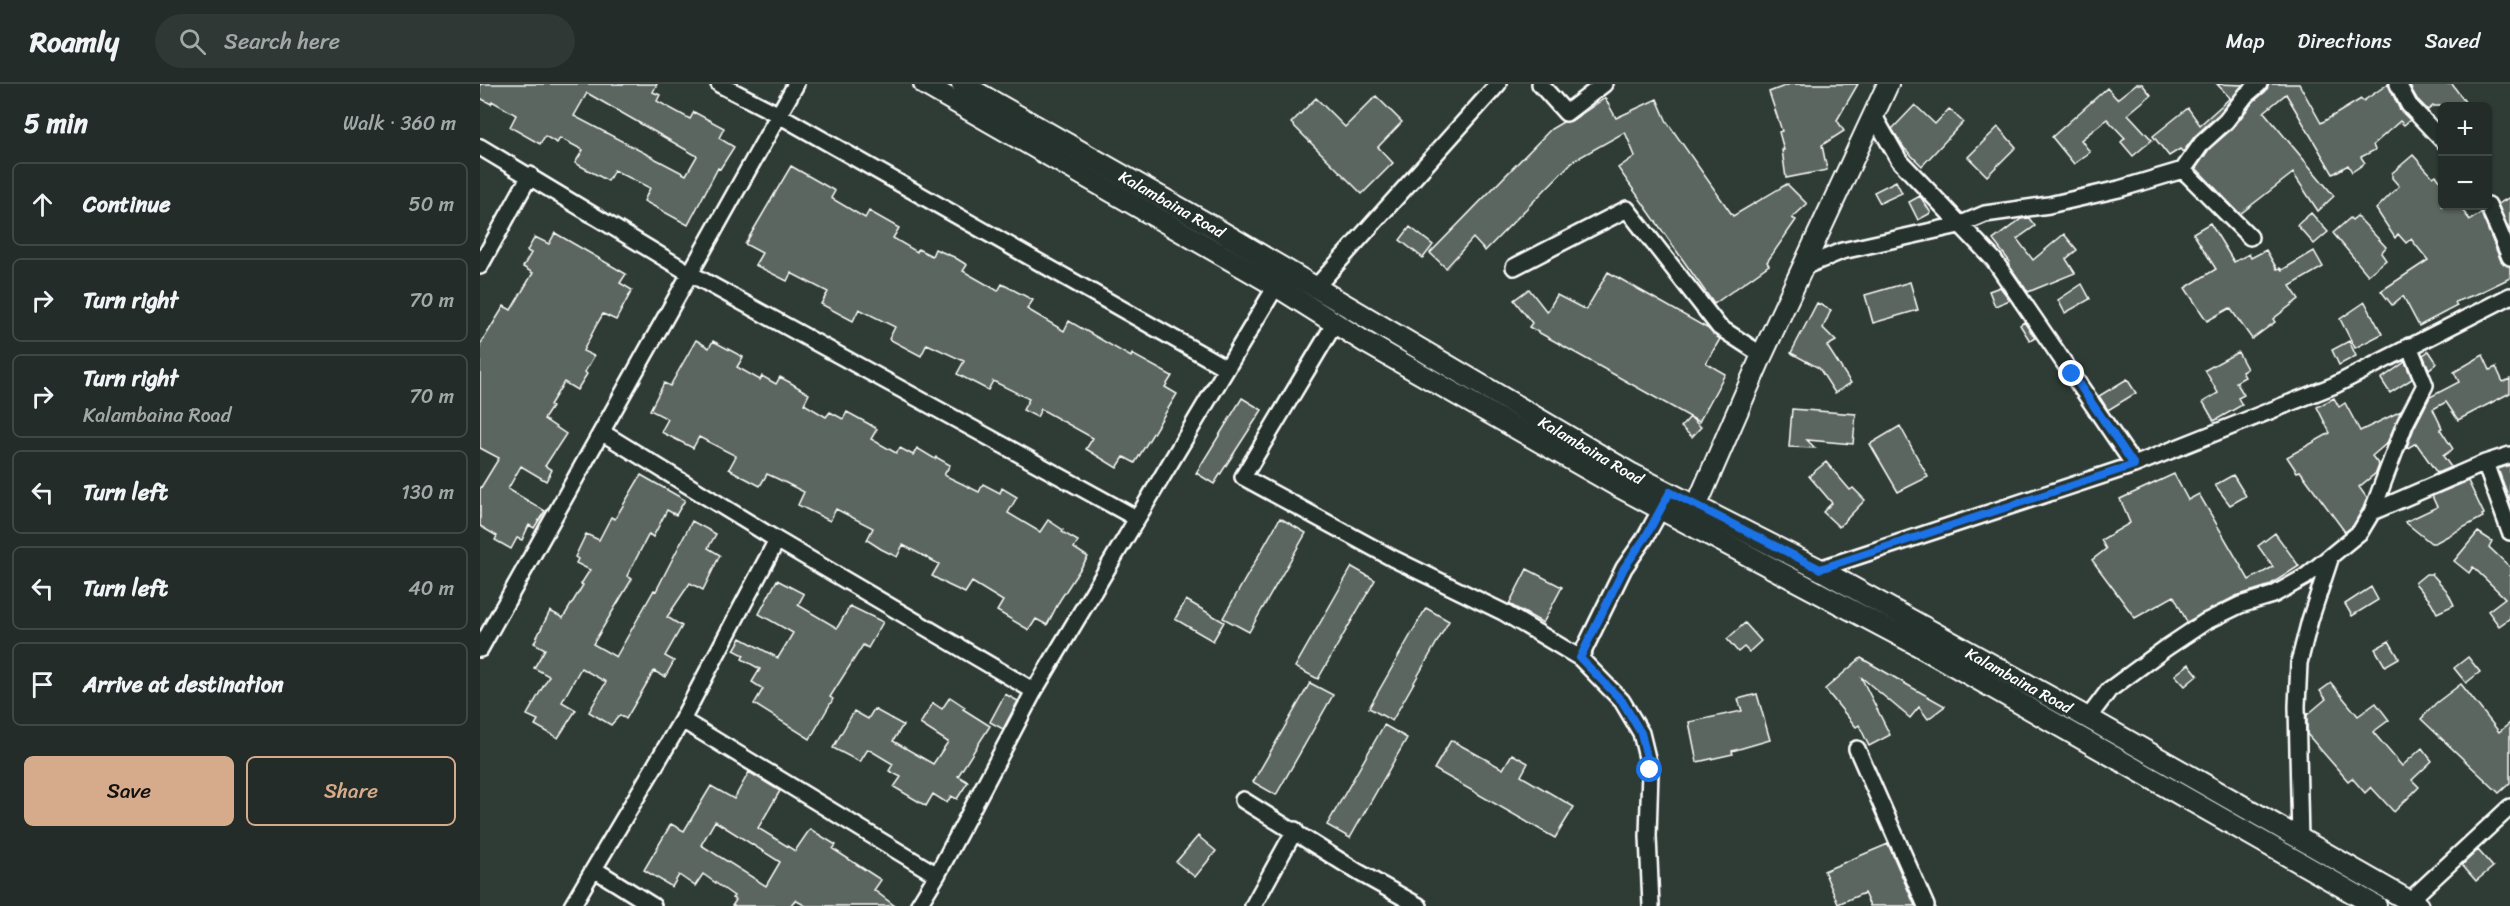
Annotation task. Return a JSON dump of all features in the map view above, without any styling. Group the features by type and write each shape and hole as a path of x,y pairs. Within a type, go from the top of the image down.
{"main road":[{"path":"924,84 1661,510 1921,647 2376,906"},
{"name":"Kalambaina Road","path":"962,84 1316,287 1632,474 1820,569 2088,718 2413,904"},
{"path":"1688,524 1879,96"}],"street":[{"path":"719,84 779,115 1226,368"},
{"path":"481,646 603,433 796,84"},
{"path":"1316,287 1498,84"},
{"path":"1540,84 1566,113 1604,84"},
{"path":"1802,268 1842,250 1959,225 1985,214 2049,205 2119,189 2183,170 2202,143 2226,121 2246,95 2259,84"},
{"path":"2398,84 2409,105 2438,136"},
{"path":"1879,96 1899,160 1994,260 2134,465"},
{"path":"480,147 691,274 1136,518"},
{"path":"2183,170 2250,237"},
{"path":"480,266 530,175"},
{"path":"1514,267 1627,209 1719,327 1762,355"},
{"path":"2489,210 2510,257"},
{"path":"918,906 937,875 1034,691 1276,286"},
{"path":"1820,569 2134,465 2335,385 2510,296"},
{"path":"1335,323 1243,477 1392,558 1503,612 1580,658 1622,701 1641,733 1650,770 1648,836 1652,906"},
{"path":"2088,718 2109,690 2166,648 2205,622 2240,605 2273,595 2305,577 2360,532 2372,512 2405,424 2426,385 2409,346"},
{"path":"603,433 777,540 1034,691"},
{"path":"2372,512 2485,463 2510,455"},
{"path":"2485,463 2510,532"},
{"path":"1580,658 1624,568 1670,492"},
{"path":"572,906 682,720 777,540"},
{"path":"2300,840 2297,706 2299,663 2331,556"},
{"path":"682,720 937,875"},
{"path":"1857,749 1926,906"},
{"path":"1243,800 1358,872 1419,906"},
{"path":"2413,904 2510,807"},
{"path":"1253,906 1295,831"},
{"path":"594,869 653,906"}],"building":[{"path":"480,84 657,84 653,92 660,95 657,101 690,119 694,112 724,128 719,138 734,147 720,169 718,168 688,225 644,201 650,188 614,170 608,181 575,163 583,150 560,138 557,143 545,136 540,144 510,127 516,115 492,101 491,104 480,98","holes":["587,93 697,156 686,175 574,116"]},
{"path":"1790,84 1858,84 1837,120 1844,131 1822,145 1827,170 1786,178 1782,150 1784,150 1779,132 1782,131 1769,92"},
{"path":"2136,84 2142,84 2151,95 2128,114 2152,140 2133,156 2121,142 2125,138 2107,119 2081,140 2090,152 2074,164 2052,137 2107,88 2117,99"},
{"path":"2217,84 2243,85 2183,152 2180,149 2169,156 2153,136 2188,108 2200,125 2230,98"},
{"path":"2269,84 2299,84 2321,123 2361,99 2363,101 2388,84 2400,110 2410,120 2404,125 2400,121 2373,145 2375,150 2361,157 2365,163 2352,172 2348,165 2333,174 2286,94 2264,112 2334,196 2318,211 2293,173 2240,214 2196,168 2209,149 2233,128 2253,102 2266,91"},
{"path":"2414,84 2452,84 2465,102 2438,102 2438,106 2433,106 2428,110 2417,99 2410,87"},
{"path":"1376,96 1402,122 1378,147 1393,163 1362,194 1291,123 1316,98 1345,127"},
{"path":"1605,98 1616,118 1657,99 1667,122 1733,216 1787,184 1807,204 1792,218 1796,220 1767,262 1769,265 1714,304 1618,168 1635,156 1625,132 1573,161 1485,251 1473,238 1446,268 1430,253 1551,129 1563,122 1571,121"},
{"path":"1915,105 1935,124 1949,109 1963,122 1922,166 1904,148 1892,129"},
{"path":"1998,127 2016,147 1987,176 1968,157"},
{"path":"2413,155 2433,177 2436,175 2438,178 2438,210 2462,210 2470,220 2481,213 2501,261 2510,267 2510,278 2455,302 2457,306 2419,326 2403,296 2392,305 2381,291 2428,260 2411,239 2406,243 2398,234 2395,238 2376,209 2399,186 2392,178 2392,173"},
{"path":"791,166 835,191 831,198 865,218 869,211 899,228 893,238 917,252 918,249 932,256 935,249 954,257 967,265 963,271 998,291 1002,284 1033,300 1027,309 1064,331 1069,321 1131,357 1132,354 1172,376 1165,387 1177,394 1135,463 1124,457 1117,468 1086,449 1093,438 1041,409 1037,417 1023,410 1029,399 993,381 988,390 957,374 964,361 927,344 921,356 889,339 895,327 859,309 853,321 821,304 828,292 791,273 787,281 755,265 762,253 745,244"},
{"path":"1896,181 1902,193 1880,203 1874,192"},
{"path":"1920,196 1931,213 1918,220 1909,202"},
{"path":"2510,197 2510,232 2498,204"},
{"path":"2311,213 2328,232 2314,244 2297,225"},
{"path":"2357,216 2386,247 2381,253 2386,260 2368,275 2333,233 2350,218 2352,220"},
{"path":"2029,218 2035,226 2017,239 2033,260 2064,234 2077,250 2066,259 2075,273 2028,292 2008,264 2010,262 1993,240 2021,219"},
{"path":"2210,223 2234,262 2249,254 2251,258 2266,250 2277,269 2282,270 2314,251 2323,267 2290,286 2299,299 2273,319 2275,322 2252,339 2230,308 2207,321 2185,288 2216,269 2193,233"},
{"path":"1410,227 1433,245 1423,258 1400,240"},
{"path":"555,233 626,274 620,283 632,290 616,320 603,314 597,324 583,351 594,356 577,390 564,382 550,405 552,407 544,419 566,434 545,466 552,470 546,481 521,466 508,489 545,511 534,528 529,525 522,540 517,538 511,549 495,540 497,536 480,526 480,489 499,458 480,448 480,345 504,306 511,310 533,273 523,267 531,253 527,251 535,237 549,244"},
{"path":"1608,272 1707,328 1720,339 1706,363 1725,374 1699,422 1529,327 1532,323 1514,300 1529,289 1547,312 1557,295 1586,310"},
{"path":"1910,282 1918,310 1873,323 1865,295"},
{"path":"2082,284 2090,299 2065,313 2058,300"},
{"path":"2000,287 2010,300 1995,306 1989,291"},
{"path":"2365,302 2382,334 2355,348 2340,319"},
{"path":"1817,303 1831,310 1823,328 1836,341 1827,346 1851,383 1835,393 1819,368 1791,353"},
{"path":"2024,322 2035,338 2030,341 2020,325"},
{"path":"696,340 709,348 713,341 743,357 737,367 760,380 762,376 776,384 780,377 791,383 809,394 804,404 826,417 830,412 843,419 847,412 869,424 877,429 871,439 896,453 900,448 913,455 917,448 950,465 944,475 979,492 983,484 1000,493 1002,488 1017,497 1008,513 1040,532 1048,520 1063,530 1062,532 1078,541 1074,548 1088,557 1047,625 1036,619 1029,630 997,611 1003,601 972,582 965,593 948,585 932,576 939,564 903,545 897,557 881,549 867,540 873,528 836,509 830,521 798,505 804,492 767,474 760,486 729,469 736,456 699,437 693,448 661,432 668,419 650,410 664,383 670,386"},
{"path":"2349,341 2356,356 2339,365 2332,350"},
{"path":"2429,351 2437,363 2429,369 2423,355"},
{"path":"2238,352 2247,369 2242,372 2245,377 2236,382 2244,395 2238,398 2242,405 2214,421 2203,402 2218,393 2205,370"},
{"path":"2483,355 2490,370 2496,367 2503,382 2510,379 2510,393 2458,420 2446,402 2433,409 2442,428 2440,429 2453,449 2443,456 2451,467 2437,473 2416,443 2406,449 2414,428 2430,397 2459,382 2454,372"},
{"path":"2405,362 2412,379 2390,393 2381,379"},
{"path":"2127,379 2136,393 2108,410 2099,396"},
{"path":"1242,398 1262,410 1214,484 1196,473"},
{"path":"2334,398 2339,407 2345,403 2360,431 2401,411 2387,443 2372,456 2379,465 2376,473 2359,487 2367,498 2353,526 2345,532 2287,457 2330,433 2317,407"},
{"path":"1792,409 1856,414 1853,444 1807,440 1815,448 1789,447"},
{"path":"1690,417 1701,427 1692,437 1681,427"},
{"path":"1900,426 1928,477 1898,492 1870,444"},
{"path":"1826,462 1850,490 1853,488 1865,500 1839,527 1823,512 1832,503 1809,476"},
{"path":"2510,465 2510,501 2498,469"},
{"path":"2174,474 2188,500 2199,494 2249,580 2273,567 2258,546 2275,533 2299,566 2268,586 2236,596 2187,622 2174,596 2135,618 2092,560 2106,549 2101,540 2130,523 2120,499"},
{"path":"641,475 685,500 676,515 667,510 653,537 649,534 627,576 632,579 593,644 616,657 654,590 656,591 692,521 716,534 708,548 720,555 703,590 690,583 667,617 682,626 665,656 674,661 665,677 654,671 626,719 620,715 611,725 589,712 606,682 581,668 562,702 576,710 558,738 535,725 538,720 527,715 549,676 534,668 545,649 534,643 550,611 563,618 583,585 581,584 590,570 576,563 578,559 575,557 586,534 599,540 611,517 615,519"},
{"path":"2233,475 2246,496 2230,505 2215,485"},
{"path":"2468,481 2484,514 2483,517 2435,543 2431,543 2405,522 2437,507 2432,496"},
{"path":"1280,518 1306,533 1249,632 1223,618"},
{"path":"2478,532 2492,541 2489,547 2510,567 2510,618 2499,626 2488,611 2505,598 2473,567 2469,573 2454,561"},
{"path":"1352,567 1375,580 1318,679 1295,667"},
{"path":"1527,569 1562,587 1543,623 1509,604"},
{"path":"2426,574 2432,574 2447,591 2454,605 2437,613 2415,583"},
{"path":"777,580 804,594 798,605 837,628 850,606 883,622 868,648 863,645 830,697 833,699 810,739 754,704 763,689 752,682 760,669 742,659 744,655 734,650 741,638 778,658 793,633 759,614"},
{"path":"2371,587 2378,600 2352,616 2345,604"},
{"path":"1186,600 1224,622 1213,641 1175,619"},
{"path":"1426,608 1449,621 1392,721 1369,708"},
{"path":"1745,623 1761,641 1749,652 1744,647 1738,652 1727,639"},
{"path":"2389,641 2399,658 2385,666 2375,649"},
{"path":"2468,657 2480,672 2466,683 2454,668"},
{"path":"1861,658 1945,706 1928,719 1919,707 1910,718 1861,677 1890,735 1869,746 1859,725 1856,727 1825,689"},
{"path":"2189,664 2198,675 2185,686 2175,675"},
{"path":"1310,683 1333,695 1276,795 1253,782"},
{"path":"2331,683 2358,716 2376,703 2389,720 2373,732 2402,766 2422,748 2432,761 2412,780 2419,787 2394,812 2371,787 2365,793 2352,778 2348,781 2307,734 2307,715 2326,699 2320,691"},
{"path":"2461,684 2499,732 2510,723 2510,783 2499,793 2421,719 2436,703"},
{"path":"1005,694 1018,701 1003,729 990,722"},
{"path":"1757,694 1770,740 1732,751 1733,754 1697,762 1689,722 1742,711 1738,699"},
{"path":"950,697 965,707 963,709 990,726 958,776 968,782 957,799 951,796 947,803 933,794 926,806 894,787 901,777 889,771 893,764 868,749 860,762 833,748 854,711 868,719 874,709 903,725 893,741 933,764 948,742 920,724 933,703 942,709"},
{"path":"1384,725 1407,738 1350,838 1327,825"},
{"path":"1451,740 1503,769 1512,754 1528,763 1521,776 1574,807 1555,838 1434,769"},
{"path":"749,772 780,791 758,828 795,851 810,829 836,845 833,849 881,880 874,890 895,906 806,906 795,900 790,906 732,906 736,900 732,898 734,896 703,874 695,886 679,875 672,887 644,870 671,824 684,831 711,786 734,799","holes":["715,821 780,862 766,886 701,845"]},
{"path":"1198,836 1216,851 1195,877 1176,862"},
{"path":"1888,844 1915,906 1870,906 1864,893 1838,904 1824,871"},
{"path":"2478,850 2493,867 2476,881 2462,865"}],"route":[{"path":"1650,770 1641,733 1622,701 1580,658 1624,568 1645,538 1670,492 1820,569 2134,465 2072,374"}]}
